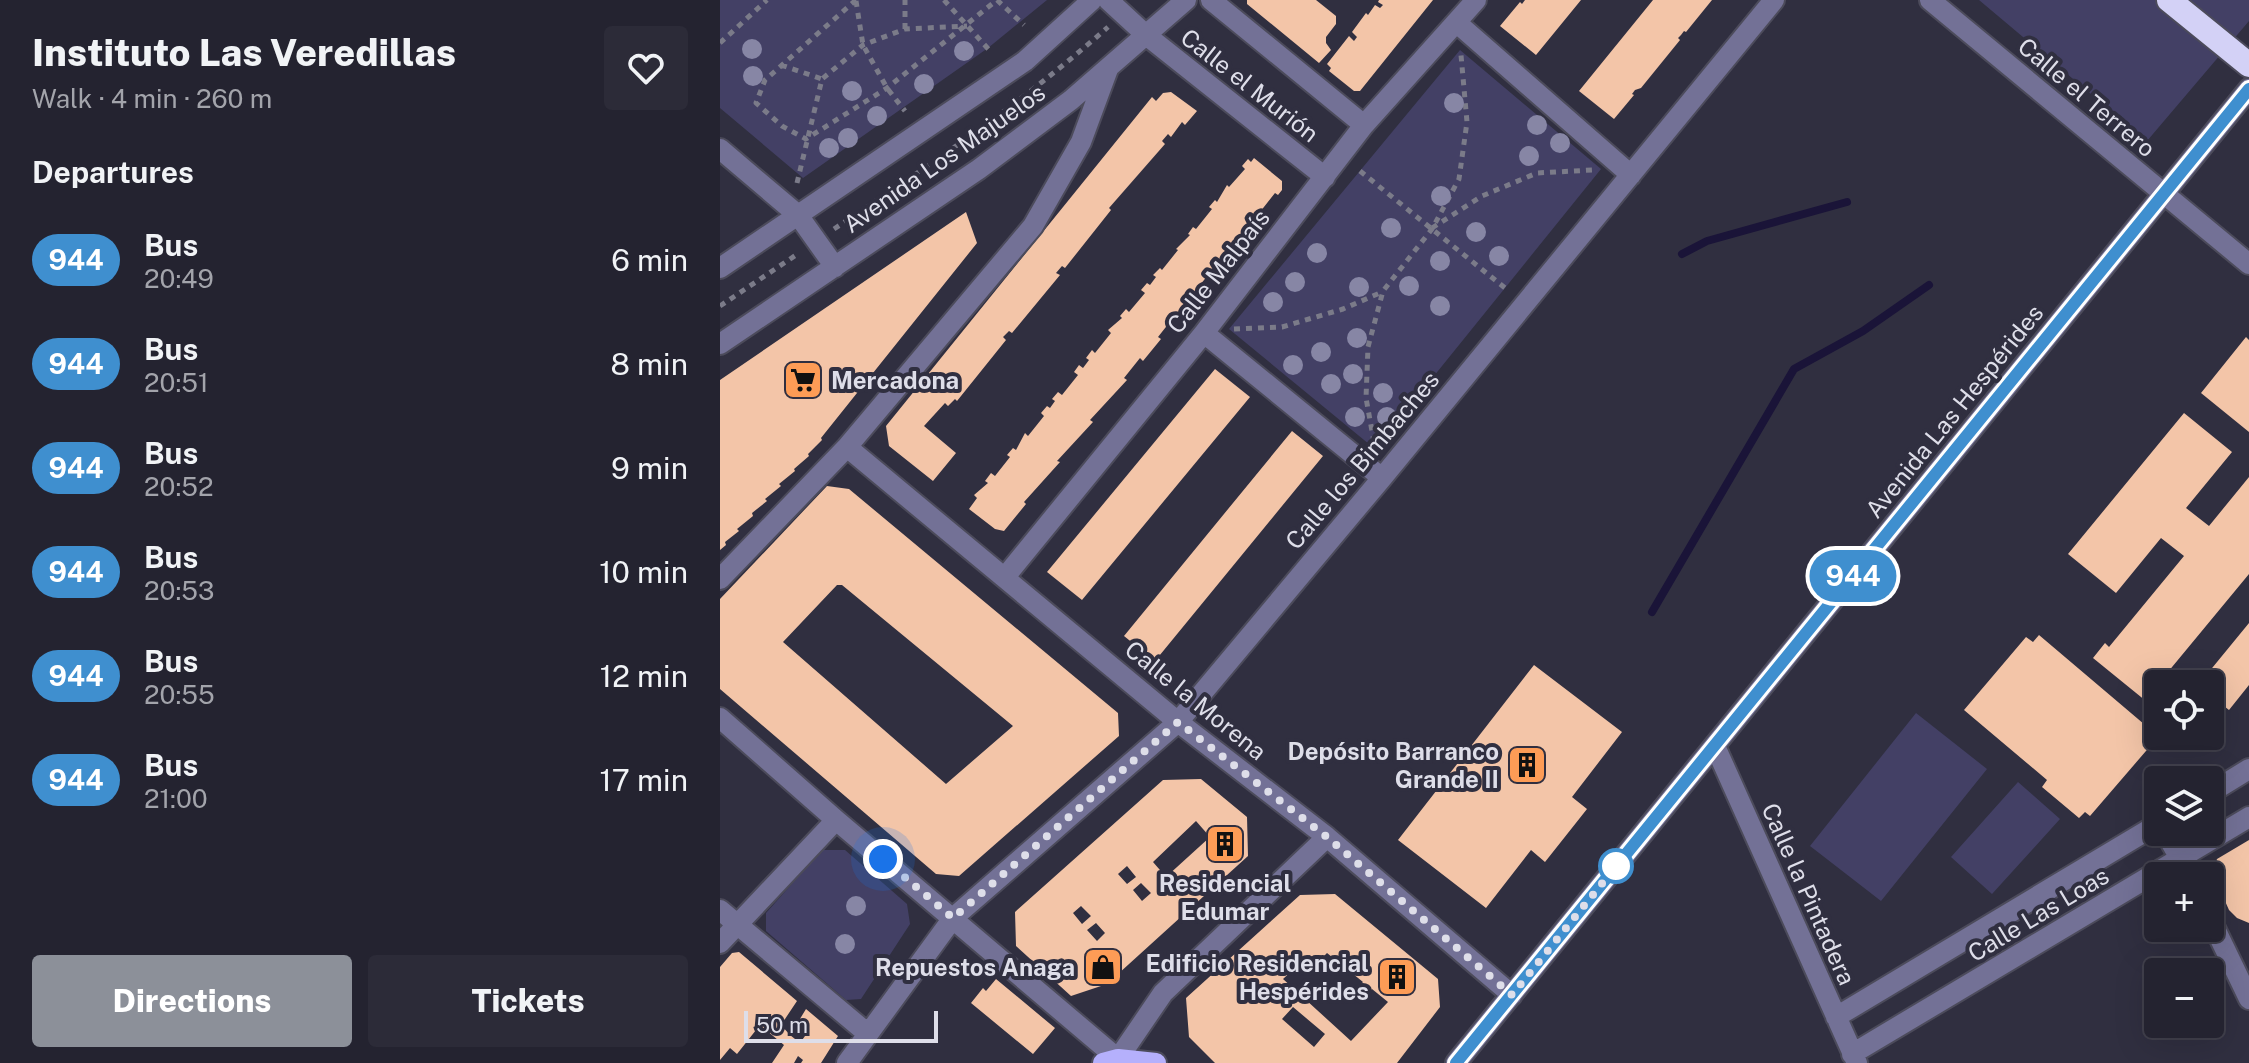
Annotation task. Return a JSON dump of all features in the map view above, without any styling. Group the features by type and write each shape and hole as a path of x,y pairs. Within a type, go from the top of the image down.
{"highway":[{"path":"2169,0 2249,65"}],"main road":[{"path":"1110,1061 1156,1063"}],"street":[{"name":"Avenida Los Majuelos","path":"720,268 1025,61 1092,0"},
{"name":"Avenida Los Majuelos","path":"720,344 979,169 1108,69 1186,0"},
{"name":"Calle el Murión","path":"1211,0 1364,125"},
{"name":"Calle Malpaís","path":"1005,577 1204,333 1364,125 1476,0"},
{"name":"Calle los Bimbaches","path":"847,1063 953,918 1178,722 1774,0"},
{"name":"Calle el Terrero","path":"1930,0 2249,264"},
{"name":"Calle el Murión","path":"1116,7 1146,35 1325,177"},
{"path":"1457,23 1631,175"},
{"path":"720,579 847,447 1033,226 1081,142 1108,69"},
{"name":"Avenida Las Hespérides","path":"1456,1063 2249,89"},
{"path":"720,149 798,215 835,267"},
{"path":"1204,333 1382,478"},
{"name":"Calle la Morena","path":"847,447 1178,722 1327,837 1512,995"},
{"path":"720,718 953,918 1110,1061 1163,993 1327,837"},
{"name":"Calle la Pintadera","path":"1715,746 1854,1059"},
{"path":"2224,784 2249,769"},
{"name":"Calle Las Loas","path":"2192,862 2249,817"},
{"path":"720,943 836,820"},
{"name":"Calle Las Loas","path":"1836,1017 2144,832"},
{"name":"Calle Las Loas","path":"1854,1059 2144,891"},
{"path":"720,910 867,1033"},
{"path":"2222,942 2249,999"}],"path":[{"path":"720,43 767,0"},
{"path":"806,139 782,126 756,103 765,80 856,0 863,45 887,88 905,111"},
{"path":"905,0 905,29"},
{"path":"944,0 991,52"},
{"path":"806,139 887,88 997,0 1024,25"},
{"path":"720,306 922,172 1027,97 1116,7"},
{"path":"797,183 822,79 863,45 905,29 967,26"},
{"path":"1375,449 1366,398 1368,347 1383,291 1432,229 1459,179 1467,122 1460,50"},
{"path":"781,65 822,79"},
{"path":"1432,229 1482,196 1537,173 1601,169"},
{"path":"1360,171 1505,288"},
{"path":"1229,329 1282,327 1343,309 1383,291"}],"shaded area":[{"path":"720,0 1047,0 988,48 803,178 720,108"},
{"path":"1979,0 2249,0 2249,21 2147,141"},
{"path":"1460,50 1601,169 1375,449 1229,329"},
{"path":"1916,713 1987,769 1881,901 1810,846"},
{"path":"2018,782 2060,819 1992,894 1951,857"},
{"path":"822,850 845,850 907,904 910,924 861,999 846,1000 766,931 766,913"}],"building":[{"path":"1247,0 1316,0 1336,16 1336,24 1326,37 1331,50 1319,63 1247,4"},
{"path":"1379,0 1433,0 1360,91 1354,91 1329,71 1331,68 1327,64 1349,36 1354,41 1357,37 1352,32 1375,5 1380,8 1383,5"},
{"path":"1525,0 1581,0 1536,55 1500,26"},
{"path":"1653,0 1712,0 1614,119 1579,91"},
{"path":"1171,92 1197,111 1185,125 1182,122 1171,137 1168,134 1162,141 1165,144 1109,208 1111,210 1065,268 1062,266 1056,273 1060,275 1012,333 1009,331 1003,337 1006,340 957,401 955,399 948,406 945,403 924,426 956,453 933,481 889,446 886,426 1152,97 1156,101 1163,93"},
{"path":"1254,158 1282,181 1282,190 1278,195 1275,193 1260,212 1263,214 1226,253 1229,256 1211,277 1208,275 1177,320 1173,318 1143,361 1140,358 1124,378 1127,380 1090,420 1093,422 1057,461 1060,462 1024,502 1026,504 1004,531 995,529 969,509 977,498 974,495 988,483 985,481 991,473 995,476 1025,433 1028,436 1044,416 1041,413 1055,401 1052,399 1058,392 1062,395 1078,375 1074,372 1079,365 1083,368 1092,350 1095,353 1111,333 1108,330 1145,293 1141,290 1147,283 1150,285 1156,277 1153,275 1160,268 1162,270 1193,227 1196,229 1212,209 1209,207 1215,200 1217,202 1227,185 1229,187 1245,169 1242,166 1248,159 1251,162"},
{"path":"966,212 977,243 809,456 779,484 781,486 765,499 767,501 752,513 753,516 737,529 739,531 720,550 720,380"},
{"path":"2246,337 2249,340 2249,432 2201,393"},
{"path":"1215,369 1250,397 1082,600 1047,572"},
{"path":"2184,413 2232,452 2186,508 2209,526 2249,477 2249,574 2170,670 2144,670 2144,699 2093,658 2105,643 2109,647 2184,556 2161,538 2116,593 2068,554"},
{"path":"1292,431 1323,456 1155,661 1124,636"},
{"path":"827,486 849,489 1118,713 1119,736 959,876 936,874 720,689 720,599","holes":["837,585 842,585 1013,726 946,784 783,642"]},
{"path":"2249,623 2249,685 2229,710 2224,706 2224,670 2210,670"},
{"path":"2039,635 2144,724 2144,750 2147,750 2090,816 2085,812 2079,818 2042,787 2047,780 1964,710 2026,637 2033,642"},
{"name":"Depósito Barranco Grande II","path":"1534,665 1622,732 1572,797 1587,809 1545,862 1531,850 1486,908 1398,840"},
{"path":"1201,779 1247,817 1248,856 1107,984 1071,996 1016,946 1015,912 1163,780","holes":["1196,821 1210,837 1166,877 1153,862","1127,866 1136,877 1127,884 1118,874","1141,883 1151,893 1142,901 1133,890","1081,906 1091,916 1082,924 1073,913","1096,923 1105,933 1097,941 1087,930"]},
{"path":"2249,840 2249,923 2229,910 2224,899 2224,862 2216,862"},
{"path":"1335,894 1438,979 1440,1007 1397,1063 1215,1063 1189,1037 1186,998 1300,895","holes":["1327,953 1363,982 1355,991 1364,999 1372,989 1388,1002 1351,1041 1283,979 1309,955 1318,962","1293,1007 1325,1034 1314,1047 1282,1019"]},
{"path":"739,952 797,1001 781,1025 790,1035 800,1043 805,1036 795,1027 806,1009 838,1036 821,1063 801,1063 803,1060 798,1056 794,1063 772,1063 784,1045 760,1025 737,1054 730,1048 720,1060 720,967 732,953"},
{"path":"996,979 1055,1028 1033,1054 971,1003 983,988 986,991"}],"waterway":[{"path":"1682,254 1707,241 1847,202"},
{"path":"1652,612 1794,369 1863,331 1929,285"}],"bus line":[{"name":"944","path":"1456,1063 2249,89"}],"place":[{"name":"Mercadona","path":"803,380"},
{"name":"Depósito Barranco Grande II","path":"1527,765"},
{"name":"Residencial Edumar","path":"1225,844"},
{"name":"Repuestos Anaga","path":"1103,967"},
{"name":"Edificio Residencial Hespérides","path":"1397,977"}],"route":[{"path":"883,859 953,918 1178,722 1327,837 1512,995 1625,855 1616,866"}]}
